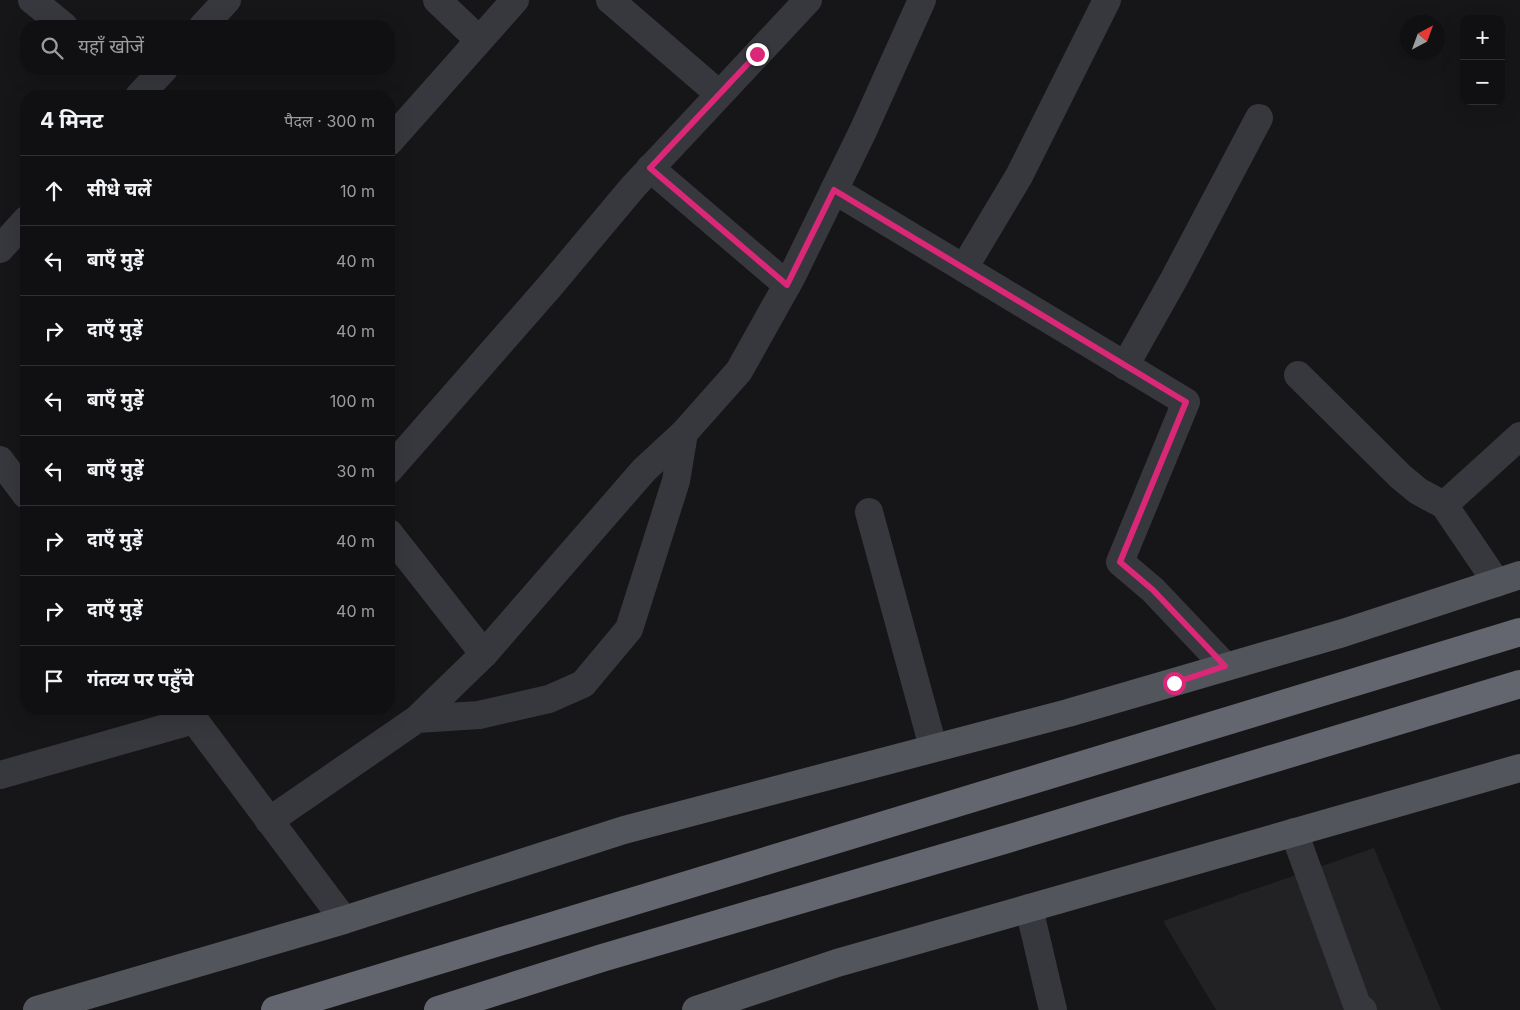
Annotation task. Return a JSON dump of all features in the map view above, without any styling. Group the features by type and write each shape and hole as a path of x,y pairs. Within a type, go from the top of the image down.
{"highway":[{"path":"275,1010 1520,632"},
{"path":"438,1010 602,958 1004,840 1520,684"}],"main road":[{"path":"37,1010 344,920 624,830 933,747 1068,713 1343,633 1508,579"},
{"path":"696,1010 837,963 1520,768"}],"street":[{"path":"32,0 57,20"},
{"path":"209,20 227,0"},
{"path":"437,0 479,40"},
{"path":"395,135 515,0"},
{"path":"610,0 719,94"},
{"path":"395,463 544,294 650,168 808,0"},
{"path":"269,820 417,719 484,654 644,470 684,434 739,371 787,285 834,190 922,0"},
{"path":"964,268 1019,176 1107,0"},
{"path":"145,90 158,75"},
{"path":"1125,366 1174,280 1259,118"},
{"path":"650,168 787,285"},
{"path":"834,190 1186,402 1120,562 1153,590 1225,666"},
{"path":"0,249 20,227"},
{"path":"1298,375 1400,476 1424,495 1444,505 1508,579"},
{"path":"417,719 479,714 549,699 583,684 629,629 676,481 684,434"},
{"path":"1444,505 1520,436"},
{"path":"0,460 20,487"},
{"path":"869,512 933,747"},
{"path":"395,541 484,654"},
{"path":"0,775 187,715"},
{"path":"191,715 344,920"},
{"path":"1294,832 1358,1008"},
{"path":"1028,908 1053,1010"}],"shaded area":[{"path":"1374,848 1441,1010 1216,1010 1163,921"}],"route":[{"path":"757,54 650,168 787,285 834,190 1186,402 1120,562 1153,590 1225,666 1174,683"}]}
